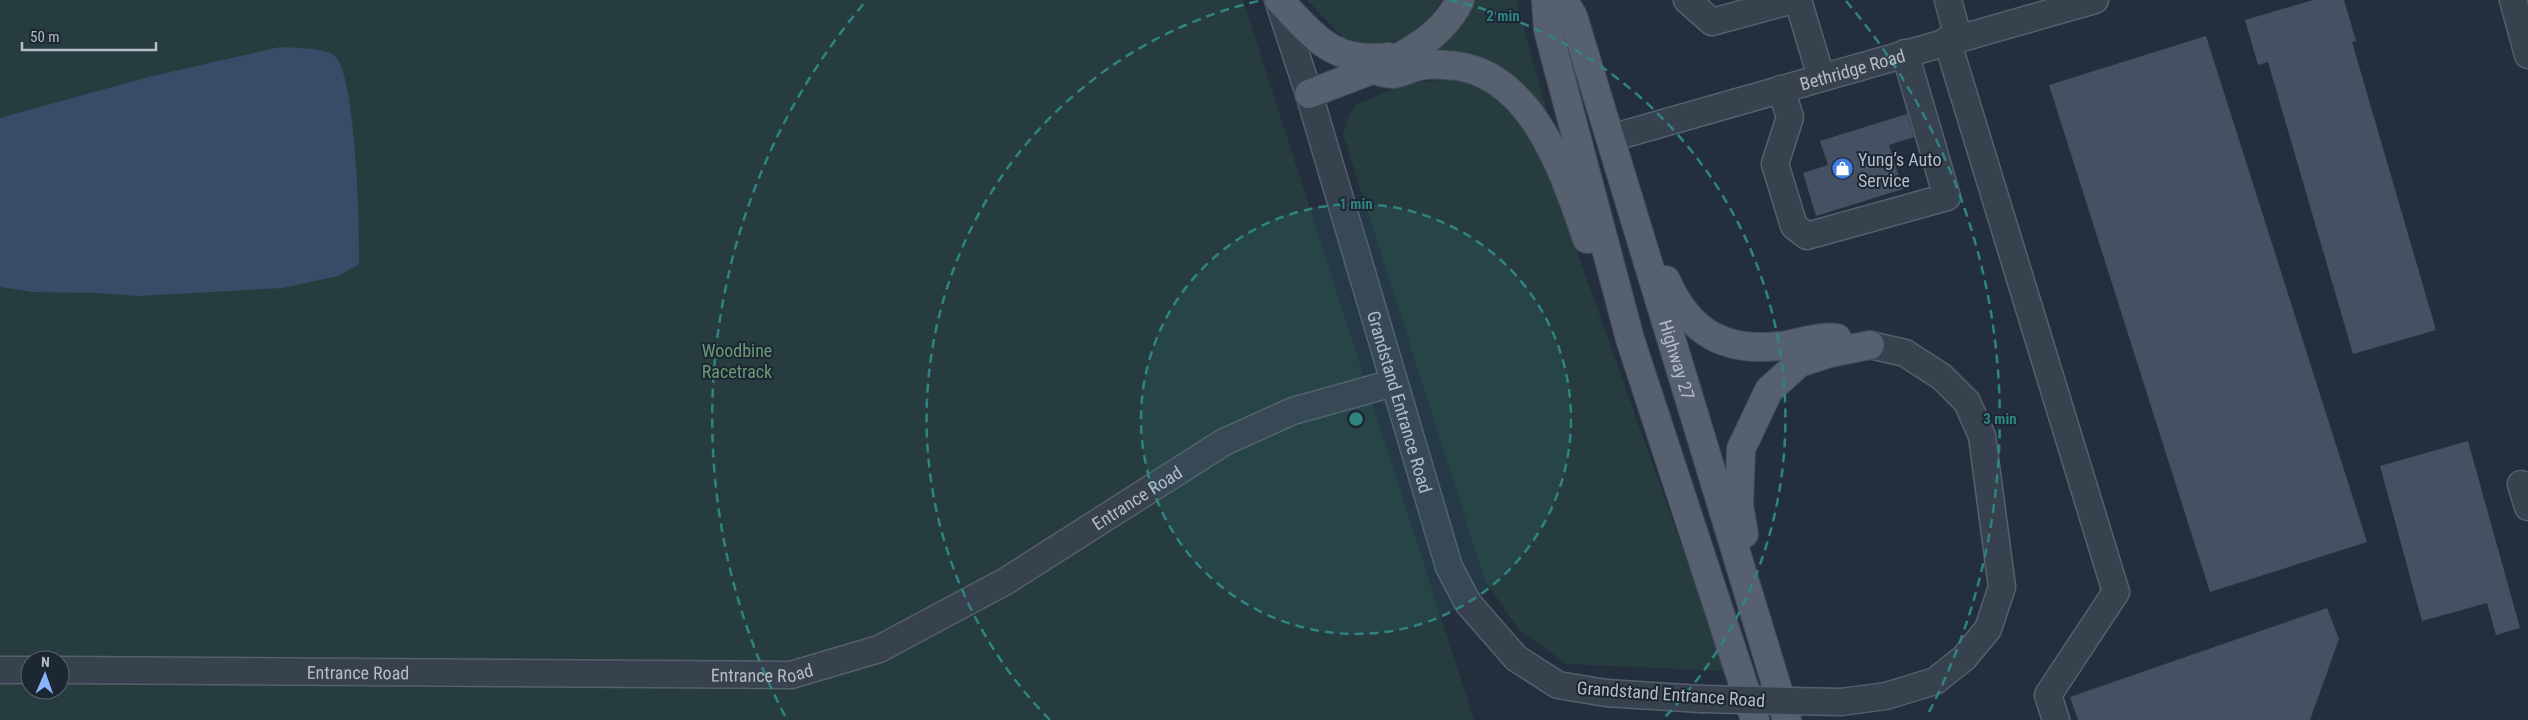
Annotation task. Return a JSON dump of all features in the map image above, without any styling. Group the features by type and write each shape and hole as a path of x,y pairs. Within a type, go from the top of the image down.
{"main road":[{"path":"1278,0 1326,46 1342,54 1374,59 1405,56"},
{"path":"1309,94 1405,56 1442,25 1460,0"},
{"path":"1546,0 1548,30 1630,339 1756,720"},
{"name":"Highway 27","path":"1563,0 1573,16 1788,720"},
{"path":"1371,69 1393,74 1419,66 1446,65 1466,68 1488,77 1510,90 1534,118 1568,185 1599,273 1630,339"},
{"path":"1625,185 1675,302 1697,328 1738,346 1769,347 1832,338 1870,345"},
{"path":"1765,648 1739,506 1741,450 1769,390 1799,363 1830,353 1870,345"}],"street":[{"name":"Grandstand Entrance Road","path":"1278,0 1309,94 1449,567 1468,603 1516,658 1558,685 1606,693 1701,700 1841,702 1886,696 1935,681 1964,658 1988,629 2002,587 1982,436 1967,402 1942,377 1905,353 1870,345"},
{"path":"1687,0 1712,22 1792,0"},
{"path":"1798,0 1821,77"},
{"path":"1948,0 1953,39 2116,592 2048,695 2056,720"},
{"name":"Bethridge Road","path":"1611,138 2094,0"},
{"path":"2513,0 2528,55"},
{"path":"1781,89 1790,117 1775,164 1794,226 1807,236 1947,197 1905,53"},
{"name":"Entrance Road","path":"70,670 791,675 879,649 998,586 1224,442 1293,412 1393,383"},
{"path":"0,670 20,670"}],"green space":[{"name":"Woodbine Racetrack","path":"0,0 1243,0 1474,720 0,720"},
{"path":"1307,0 1442,0 1429,19 1403,39 1368,45 1344,38"},
{"path":"1474,0 1516,0 1551,127 1430,55 1460,23"},
{"path":"1465,77 1517,108 1548,170 1726,671 1567,664 1520,631 1485,581 1343,134 1349,115 1357,104 1407,84"}],"water":[{"path":"280,47 325,51 336,57 343,71 348,94 355,156 359,220 359,264 338,276 283,288 138,296 99,293 33,292 0,287 0,118 148,77"}],"building":[{"path":"2313,0 2344,0 2356,41 2352,42 2436,330 2353,354 2268,62 2258,65 2245,20"},
{"path":"2206,36 2367,542 2210,592 2049,85"},
{"path":"1907,114 1914,137 1889,145 1903,189 1816,216 1803,173 1828,165 1820,141"},
{"path":"2468,441 2520,628 2496,635 2487,603 2422,621 2380,466"},
{"path":"2327,608 2339,639 2310,720 2078,720 2070,697"}],"place":[{"name":"Yung’s Auto Service","path":"1842,169"}]}
